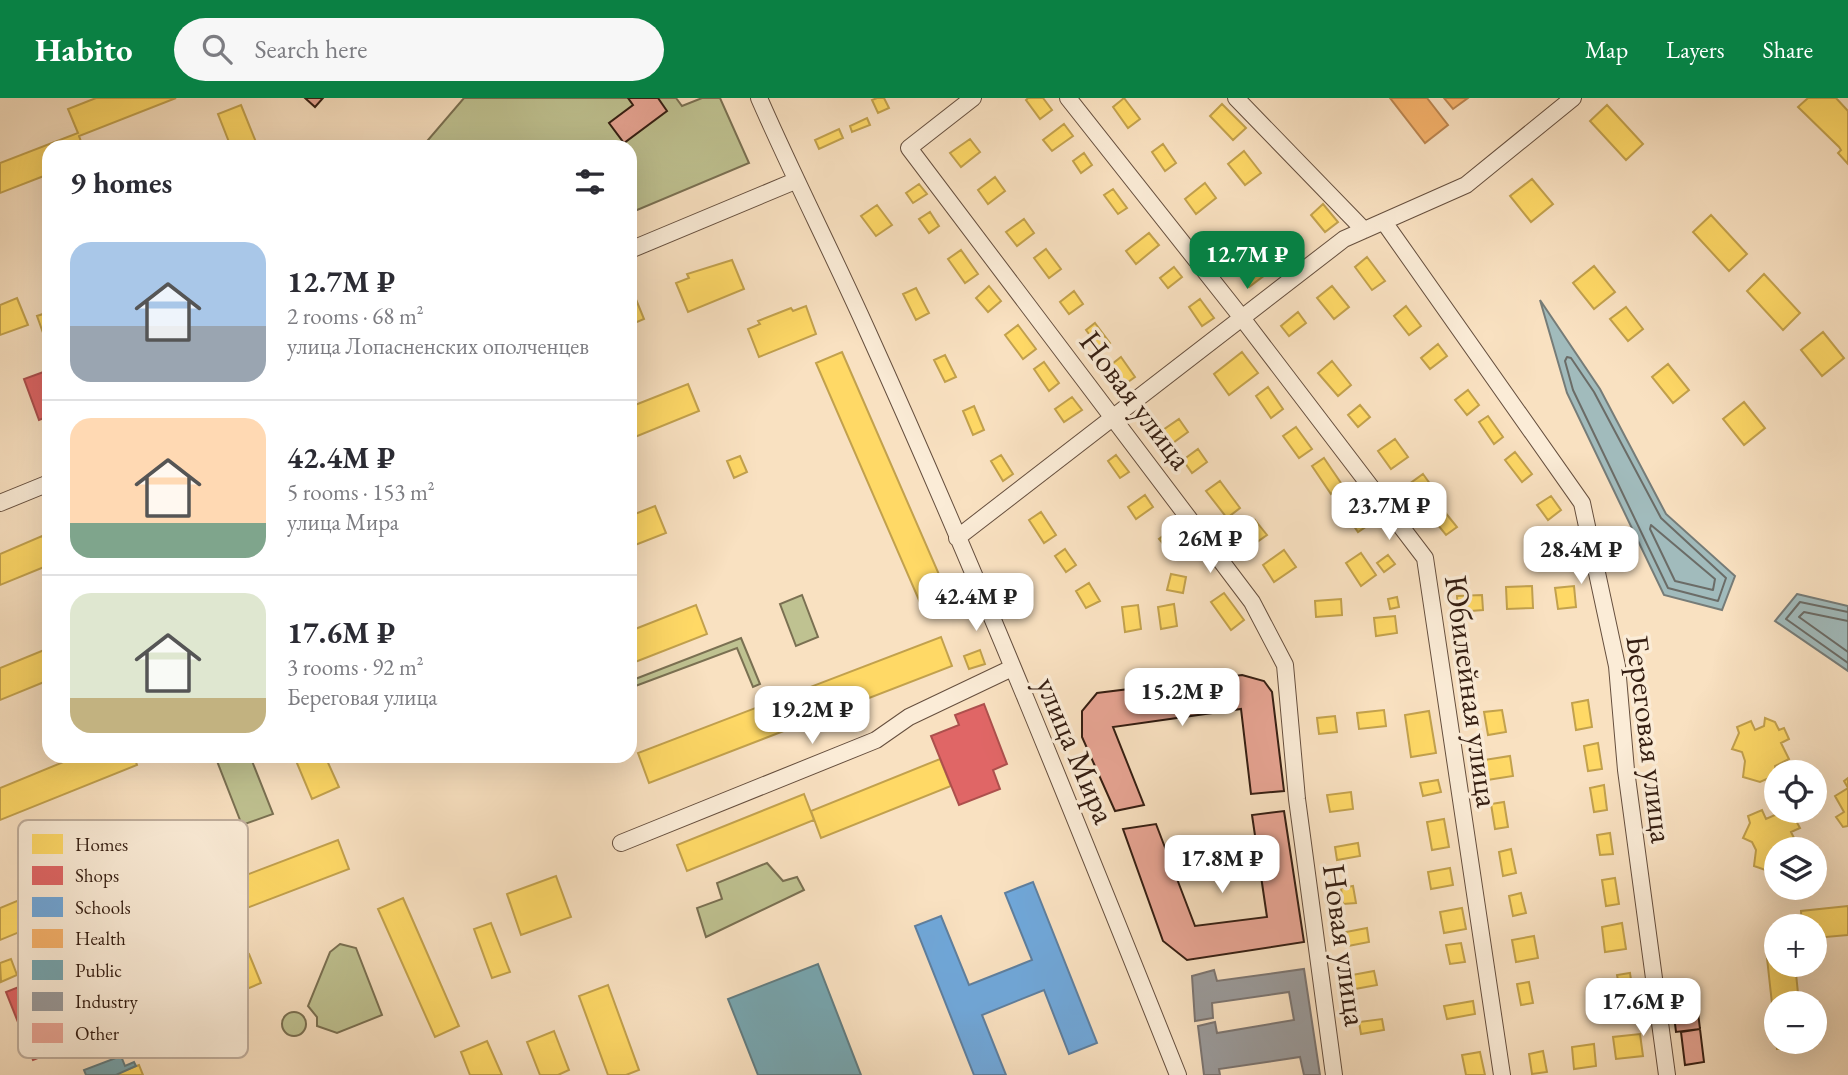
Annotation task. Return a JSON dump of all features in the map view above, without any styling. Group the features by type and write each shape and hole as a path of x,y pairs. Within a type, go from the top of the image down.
{"street":[{"name":"улица Мира","path":"759,98 795,181 866,329 957,538 1178,1075"},
{"name":"Новая улица","path":"973,98 909,148 1116,418 1252,602 1285,665 1297,799 1334,1075"},
{"name":"Юбилейная улица","path":"1068,98 1242,318 1425,558 1502,1075"},
{"path":"1236,98 1364,229"},
{"path":"957,538 1116,418 1343,239 1466,185 1573,98"},
{"path":"637,247 795,181"},
{"name":"Береговая улица","path":"1384,222 1582,503 1617,666 1626,770 1667,1075"},
{"path":"0,503 42,486"},
{"path":"621,843 876,740 909,717 1012,668"}],"green space":[{"path":"464,98 676,98 682,106 702,98 720,98 749,163 637,210 637,140 428,140"},
{"path":"802,595 818,637 796,646 780,604"},
{"path":"741,638 760,684 753,687 737,648 637,685 637,678"},
{"path":"218,763 253,763 273,814 248,823 248,820 240,820"},
{"path":"767,863 783,881 797,877 804,890 706,937 697,908 722,899 717,883"},
{"path":"340,944 356,948 382,1015 337,1033 317,1026 317,1017 308,1006 330,952"},
{"path":"294,1012 303,1015 306,1024 303,1033 294,1036 285,1033 282,1024 285,1015"}],"water":[{"path":"1540,300 1600,389 1666,514 1735,576 1722,610 1664,595 1567,393"},
{"path":"1797,594 1848,606 1848,671 1775,621"}],"building: Homes":[{"path":"96,98 176,98 79,136 80,140 60,140 78,133 68,109"},
{"path":"884,98 889,108 878,113 872,100"},
{"path":"1043,98 1052,110 1040,119 1026,100"},
{"path":"1124,98 1140,119 1128,128 1113,107"},
{"path":"1808,98 1836,98 1848,111 1848,164 1838,153 1841,150 1839,147 1798,107"},
{"path":"1222,104 1246,128 1233,140 1210,116"},
{"path":"241,105 255,140 228,140 218,114"},
{"path":"1607,105 1643,144 1626,160 1590,121"},
{"path":"867,118 870,125 852,132 850,126"},
{"path":"1064,124 1073,136 1052,151 1043,140"},
{"path":"839,129 843,138 819,149 815,140"},
{"path":"970,139 980,152 961,167 950,153"},
{"path":"1163,144 1176,163 1165,171 1152,152"},
{"path":"42,147 42,177 0,193 0,163"},
{"path":"1244,151 1261,173 1245,185 1228,164"},
{"path":"1084,153 1092,165 1081,173 1073,161"},
{"path":"995,177 1005,191 988,204 978,190"},
{"path":"1532,179 1553,204 1531,222 1510,196"},
{"path":"1205,183 1216,198 1196,214 1185,199"},
{"path":"919,184 927,194 913,203 906,193"},
{"path":"1113,189 1127,208 1118,214 1104,195"},
{"path":"1323,204 1338,222 1325,232 1311,215"},
{"path":"877,205 892,225 876,236 861,216"},
{"path":"930,212 939,226 929,233 919,219"},
{"path":"1711,215 1747,254 1729,271 1693,232"},
{"path":"1024,219 1034,233 1017,246 1006,232"},
{"path":"1149,233 1159,245 1136,264 1126,251"},
{"path":"1268,245 1281,263 1249,287 1236,269"},
{"path":"1046,249 1061,269 1049,278 1034,258"},
{"path":"961,250 978,274 965,283 948,259"},
{"path":"1367,257 1385,281 1372,290 1355,267"},
{"path":"732,260 744,289 688,312 676,283 689,278 687,274"},
{"path":"1594,266 1615,292 1594,309 1573,283"},
{"path":"1174,267 1182,277 1168,288 1160,278"},
{"path":"1764,274 1800,313 1783,330 1747,291"},
{"path":"989,286 1001,301 988,312 976,298"},
{"path":"1332,286 1349,307 1334,319 1317,298"},
{"path":"916,288 929,313 916,320 903,294"},
{"path":"1074,291 1083,304 1069,314 1060,302"},
{"path":"17,298 28,325 0,335 0,305"},
{"path":"1200,299 1214,318 1202,326 1189,307"},
{"path":"637,302 644,319 637,322"},
{"path":"806,306 816,334 759,357 748,329 760,324 758,321 791,308 793,311"},
{"path":"1406,306 1421,326 1409,335 1394,316"},
{"path":"1626,307 1643,329 1628,341 1610,319"},
{"path":"1298,312 1306,323 1289,336 1281,326"},
{"path":"42,314 42,330 37,316"},
{"path":"1095,323 1110,343 1101,350 1086,330"},
{"path":"1018,325 1036,349 1023,359 1005,335"},
{"path":"1823,332 1844,358 1822,376 1801,350"},
{"path":"1438,344 1447,356 1430,369 1421,358"},
{"path":"842,352 951,602 925,614 816,363"},
{"path":"1242,352 1258,373 1229,395 1214,374"},
{"path":"945,355 956,377 945,382 934,360"},
{"path":"1121,357 1135,377 1125,384 1112,364"},
{"path":"1332,361 1351,385 1338,396 1318,373"},
{"path":"1044,362 1059,383 1049,391 1034,369"},
{"path":"1668,364 1689,390 1673,403 1652,377"},
{"path":"688,384 699,411 637,436 637,404"},
{"path":"1268,387 1283,409 1271,418 1256,396"},
{"path":"1468,390 1479,405 1467,415 1455,400"},
{"path":"1072,397 1082,410 1064,422 1055,409"},
{"path":"1744,402 1765,428 1744,445 1723,419"},
{"path":"1360,405 1370,417 1358,427 1348,415"},
{"path":"974,406 984,430 973,435 963,411"},
{"path":"1488,416 1503,437 1494,444 1479,422"},
{"path":"1179,419 1188,432 1170,445 1160,432"},
{"path":"1296,427 1312,449 1299,458 1283,436"},
{"path":"1395,439 1408,457 1391,469 1378,451"},
{"path":"1198,449 1207,462 1192,473 1183,460"},
{"path":"1515,452 1532,474 1522,482 1505,460"},
{"path":"1001,455 1013,474 1003,481 991,461"},
{"path":"1116,455 1129,472 1120,478 1108,461"},
{"path":"740,456 747,472 734,478 727,461"},
{"path":"1324,458 1343,486 1331,494 1312,466"},
{"path":"1423,474 1433,488 1415,501 1405,487"},
{"path":"1220,481 1240,508 1227,518 1206,491"},
{"path":"1145,495 1153,507 1136,519 1128,507"},
{"path":"1551,496 1561,510 1548,520 1537,505"},
{"path":"1356,505 1370,524 1358,532 1345,513"},
{"path":"655,506 666,533 637,544 637,513"},
{"path":"1444,511 1457,527 1446,535 1433,519"},
{"path":"1041,512 1056,535 1044,543 1029,520"},
{"path":"1255,520 1267,535 1247,549 1236,534"},
{"path":"1172,529 1181,542 1169,551 1159,539"},
{"path":"42,536 42,568 0,585 0,554"},
{"path":"1065,549 1076,565 1066,572 1055,556"},
{"path":"1284,550 1296,567 1274,582 1263,565"},
{"path":"1361,553 1376,575 1361,586 1346,563"},
{"path":"1388,555 1395,564 1384,572 1377,563"},
{"path":"1171,574 1186,577 1183,593 1167,590"},
{"path":"1089,583 1100,601 1086,608 1076,591"},
{"path":"1532,586 1533,608 1507,609 1506,587"},
{"path":"1574,586 1576,607 1558,609 1555,588"},
{"path":"1224,593 1244,620 1231,630 1211,602"},
{"path":"1482,595 1483,610 1458,612 1457,596"},
{"path":"1397,597 1399,607 1390,609 1388,599"},
{"path":"1341,599 1342,615 1316,617 1315,601"},
{"path":"1174,604 1177,626 1161,629 1158,607"},
{"path":"696,605 707,634 637,661 637,628"},
{"path":"1138,605 1141,629 1125,632 1122,607"},
{"path":"1395,616 1397,633 1376,636 1374,618"},
{"path":"941,637 952,666 649,783 638,753"},
{"path":"980,650 985,664 969,669 964,656"},
{"path":"42,651 42,683 0,700 0,668"},
{"path":"1588,700 1592,727 1576,730 1572,703"},
{"path":"1384,710 1386,726 1359,729 1357,713"},
{"path":"1502,710 1506,732 1488,735 1484,712"},
{"path":"1429,711 1436,753 1411,757 1405,715"},
{"path":"1335,716 1337,732 1319,734 1317,718"},
{"path":"1765,718 1775,722 1779,730 1784,728 1789,739 1781,743 1789,759 1764,760 1764,780 1760,782 1743,777 1745,761 1742,752 1732,749 1739,733 1737,727 1751,721 1755,730 1764,726"},
{"path":"1598,743 1602,769 1588,771 1584,746"},
{"path":"1510,756 1513,776 1487,780 1484,760"},
{"path":"940,759 951,786 821,838 811,811"},
{"path":"61,763 137,765 0,820 0,788"},
{"path":"297,763 328,763 339,787 312,799"},
{"path":"1438,780 1441,792 1423,796 1420,783"},
{"path":"1604,785 1607,810 1594,812 1590,788"},
{"path":"1848,788 1848,826 1843,827 1836,817 1844,812 1835,796"},
{"path":"1351,792 1353,809 1330,812 1327,795"},
{"path":"804,794 814,820 687,871 677,845"},
{"path":"1504,802 1508,827 1495,829 1491,804"},
{"path":"1762,810 1764,823 1797,823 1800,828 1791,832 1794,837 1764,837 1764,870 1754,866 1756,850 1752,842 1743,838 1750,823 1748,816"},
{"path":"1444,819 1449,847 1432,850 1427,822"},
{"path":"1610,833 1613,854 1600,855 1597,835"},
{"path":"338,840 349,869 248,908 248,874"},
{"path":"1358,843 1360,856 1337,860 1335,847"},
{"path":"1511,849 1516,873 1503,876 1499,852"},
{"path":"1450,868 1453,885 1431,889 1428,872"},
{"path":"556,876 571,917 521,935 507,894"},
{"path":"1615,878 1619,904 1606,906 1602,880"},
{"path":"1353,886 1356,903 1343,904 1341,888"},
{"path":"1521,893 1526,913 1513,916 1509,896"},
{"path":"403,898 459,1026 435,1037 378,909"},
{"path":"18,901 18,933 0,940 0,908"},
{"path":"1848,906 1848,935 1827,937 1827,914 1801,914 1801,911"},
{"path":"1462,908 1466,929 1444,933 1440,912"},
{"path":"491,923 510,972 492,978 474,929"},
{"path":"1622,923 1626,949 1605,952 1602,927"},
{"path":"1367,928 1369,942 1348,946 1346,932"},
{"path":"1534,936 1538,958 1516,962 1512,940"},
{"path":"1461,943 1465,962 1450,964 1446,945"},
{"path":"248,954 261,983 248,988"},
{"path":"11,959 17,975 1,982 0,963"},
{"path":"1374,971 1377,985 1355,989 1352,975"},
{"path":"1630,973 1633,994 1621,996 1617,975"},
{"path":"1769,977 1796,977 1798,991 1771,991"},
{"path":"1529,982 1533,1003 1521,1005 1517,984"},
{"path":"608,985 639,1070 626,1075 608,1075 579,996"},
{"path":"1473,1001 1475,1014 1447,1019 1444,1006"},
{"path":"1382,1019 1384,1030 1361,1034 1359,1022"},
{"path":"554,1031 569,1070 558,1075 540,1075 527,1042"},
{"path":"1640,1034 1643,1056 1616,1059 1613,1037"},
{"path":"487,1041 502,1075 470,1075 461,1052"},
{"path":"1594,1044 1596,1066 1574,1069 1572,1047"},
{"path":"1543,1051 1547,1072 1532,1074 1529,1054"},
{"path":"1480,1052 1485,1075 1466,1075 1462,1055"},
{"path":"139,1065 143,1075 115,1074"}],"building: Shops":[{"path":"42,373 42,419 39,420 24,379"},
{"path":"984,704 1007,764 993,770 1000,789 959,805 931,736 959,725 955,715"},
{"path":"18,987 18,1022 6,992"}],"building: Schools":[{"path":"1033,882 1097,1043 1069,1054 1044,990 982,1015 1006,1075 974,1075 915,926 941,916 969,985 1032,960 1005,893"}],"building: Health":[{"path":"1390,98 1427,98 1448,125 1425,143"},
{"path":"1444,98 1468,98 1453,109"}],"building: Public":[{"path":"818,964 861,1075 758,1075 728,999"},
{"path":"116,1058 122,1058 125,1066 134,1062 136,1066 116,1075 86,1075 84,1070"}],"building: Industry":[{"path":"1304,969 1320,1075 1304,1075 1300,1057 1219,1069 1220,1075 1204,1075 1198,1026 1215,1022 1217,1033 1294,1020 1289,992 1212,1003 1213,1018 1195,1021 1192,976 1214,970 1217,981"}],"building: Other":[{"path":"305,98 323,98 315,107"},
{"path":"628,98 658,98 667,111 628,140 622,140 609,123 633,105"},
{"path":"1242,675 1264,681 1272,692 1284,791 1251,794 1241,709 1113,727 1144,805 1115,811 1082,737 1082,711 1097,693"},
{"path":"1284,811 1304,942 1187,960 1163,941 1123,829 1156,824 1195,926 1267,917 1252,815"},
{"path":"1697,1004 1700,1029 1676,1032 1673,1007"},
{"path":"1700,1029 1704,1062 1685,1065 1681,1032"}]}
